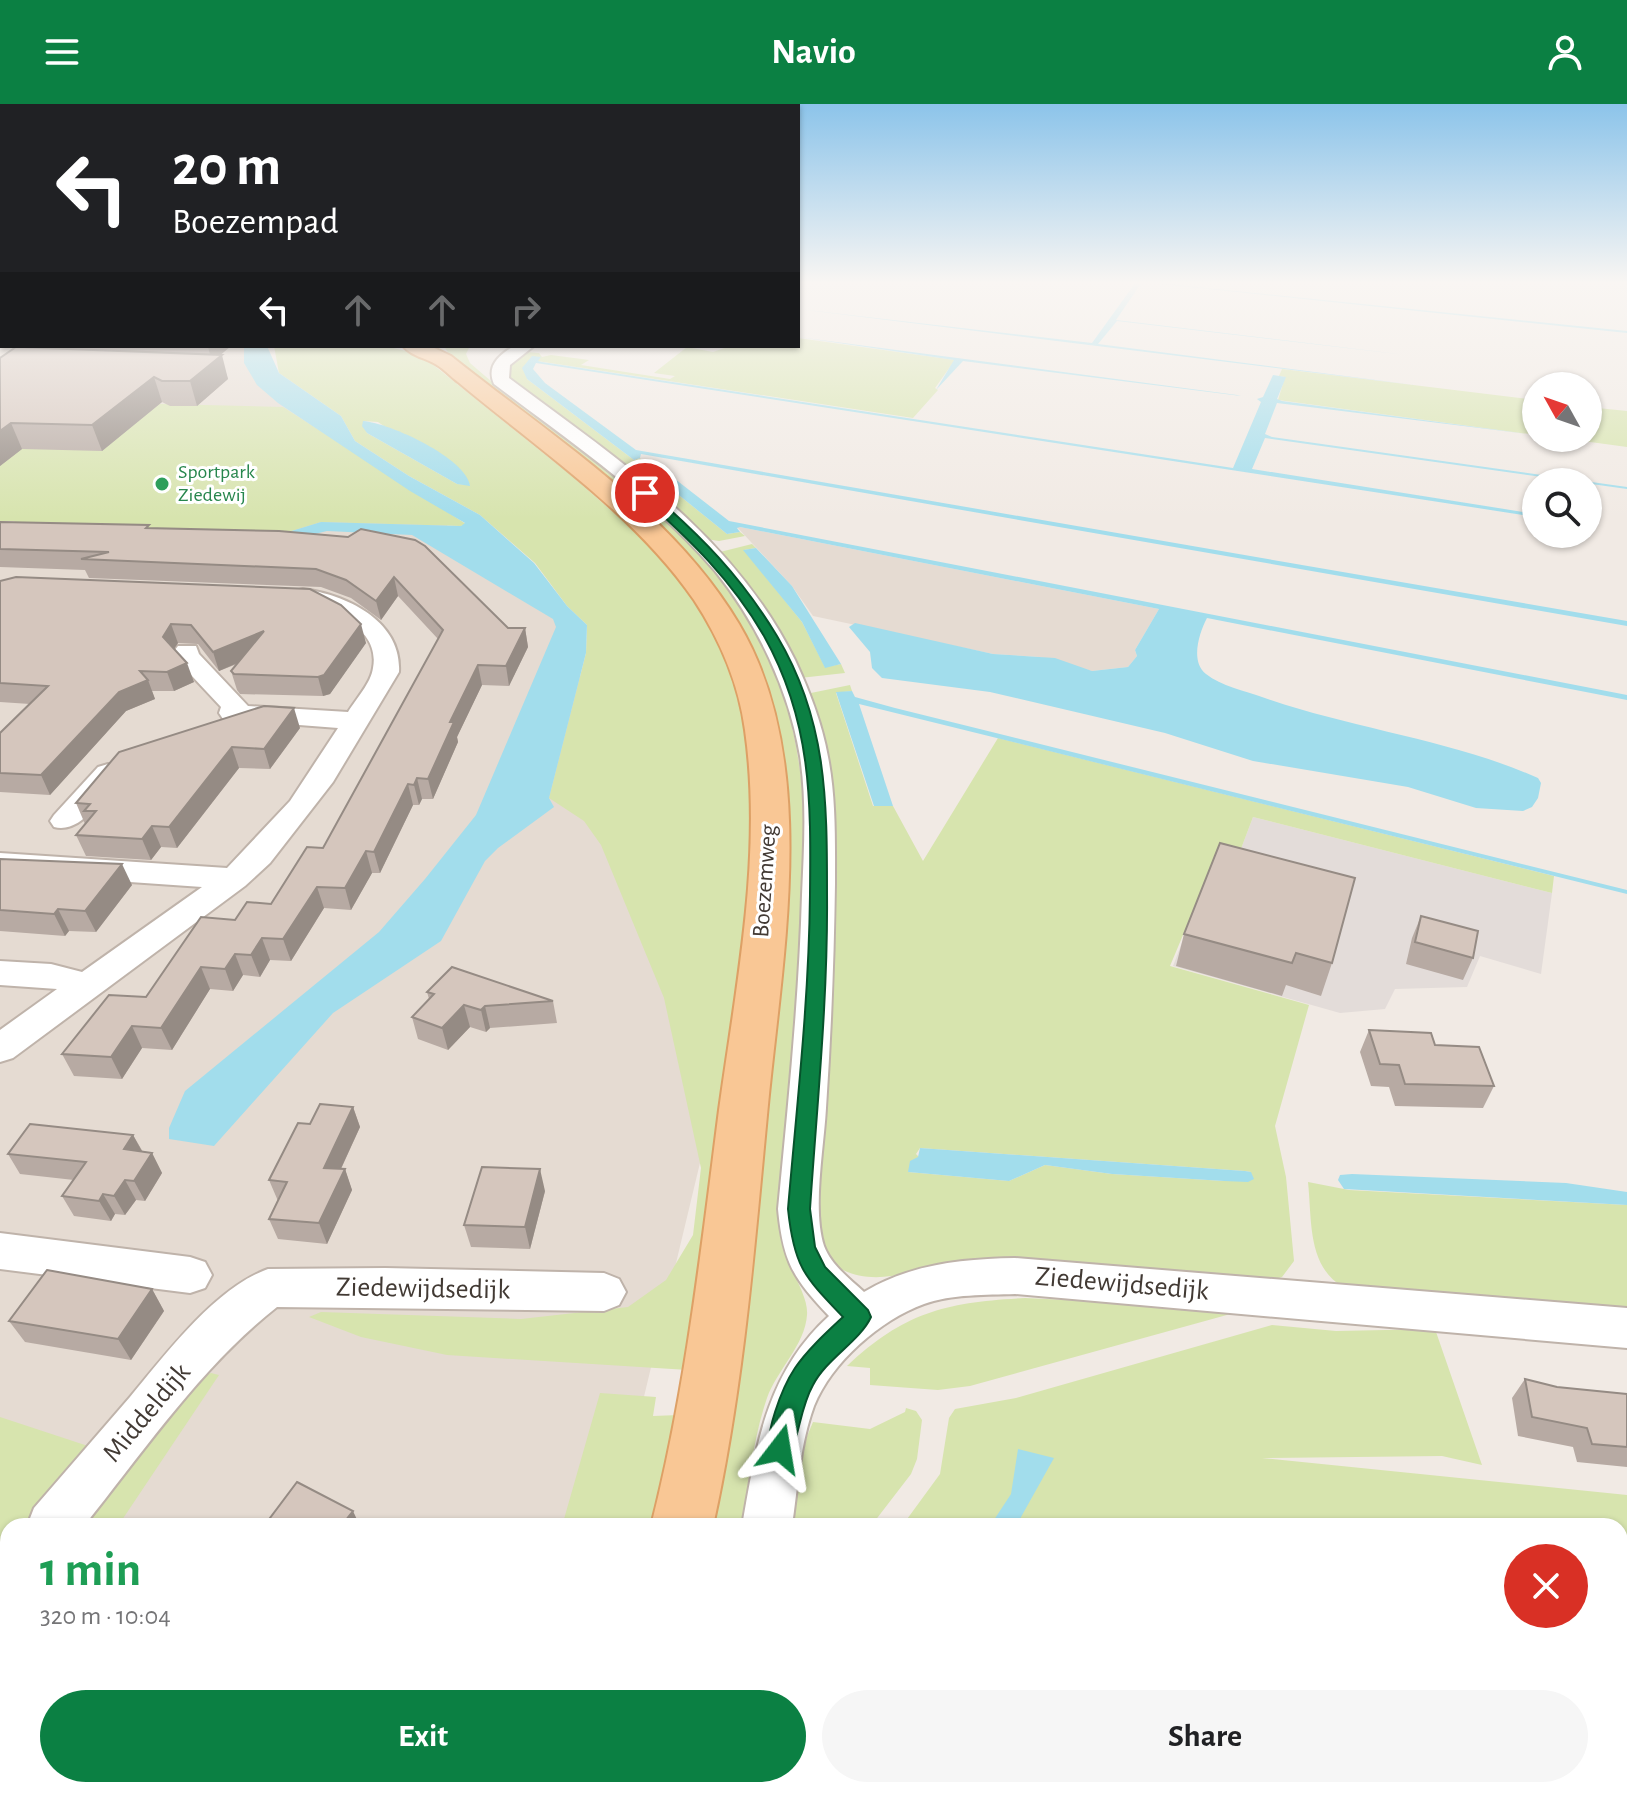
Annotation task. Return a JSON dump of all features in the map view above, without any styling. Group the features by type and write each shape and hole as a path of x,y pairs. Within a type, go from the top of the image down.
{"main road":[{"name":"Boezemweg","path":"443,361 629,511 670,550 699,585 724,625 747,675 763,736 770,819 756,996 723,1298 695,1476 684,1518"}],"street":[{"path":"505,361 498,372 500,380 623,474 706,548 736,584 771,638 794,688 811,739 819,797 818,956 799,1209 803,1247 817,1274 859,1317"},
{"path":"0,1049 234,879 268,850 298,815 386,672 390,659 386,645 378,633 351,613 321,597 274,594"},
{"path":"187,651 186,655 235,706 221,719 355,721"},
{"path":"65,821 122,757"},
{"path":"0,863 234,879"},
{"path":"0,973 51,976 88,985"},
{"path":"0,1251 190,1275"},
{"name":"Ziedewijdsedijk","path":"768,1518 785,1422 804,1376 835,1339 859,1317 912,1289 957,1278 1015,1276 1627,1328"},
{"name":"Ziedewijdsedijk","path":"246,1304 268,1288 604,1292"},
{"name":"Middeldijk","path":"59,1518 182,1370 246,1304"}],"shaded area":[{"path":"0,361 254,361 564,625 711,1117 615,1518 0,1518"},
{"path":"737,527 1159,609 1135,650 1137,656 1128,667 1092,671 1040,657 993,654 813,616 792,586"},
{"path":"1253,817 1552,893 1541,974 1480,956 1467,987 1395,989 1385,1009 1340,1013 1173,966 1209,872 1230,878"}],"green space":[{"path":"277,361 429,361 573,477 647,542 682,582 710,625 734,681 748,744 751,840 741,957 688,1370 447,1355 361,1337 309,1317 321,1312 521,1319 628,1307 666,1280 693,1235 701,1168 664,998 601,845 584,821 549,798 586,653 587,625 567,606 535,563 480,515 409,476 355,441 341,416 279,373","holes":["363,421 378,422 470,485 457,484 367,433"]},
{"path":"456,361 469,361 649,504 704,556 756,627 787,706 802,791 806,880 780,1234 807,1306 807,1315 801,1337 772,1388 762,1413 742,1518 712,1518 787,816 784,769 777,729 732,613 694,562 667,534"},
{"path":"515,361 531,361 527,379 634,460 640,458 654,475 727,534 740,532 745,536 719,541 706,539 509,380 508,366"},
{"path":"537,361 587,361 581,365 670,379 675,376 654,373 669,361 954,361 935,388 938,390 913,418"},
{"path":"1282,369 1522,398 1522,433 1278,400 1285,377 1279,376"},
{"name":"Sportpark Ziedewij","path":"0,400 283,407 466,524 321,522 285,533 11,525 15,521 0,521"},
{"path":"1602,408 1627,411 1627,447 1602,444"},
{"path":"752,544 756,548 744,550 802,622 825,667 841,664 845,673 800,678 763,607 720,552"},
{"path":"850,685 852,691 836,693 873,806 893,806 923,861 998,738 1554,876 1552,893 1253,817 1230,878 1209,873 1170,966 1309,1005 1275,1126 1286,1177 1294,1261 1282,1277 1269,1281 907,1273 880,1277 856,1275 834,1264 816,1244 806,694","holes":["920,1148 1251,1172 1224,1181 1112,1174 1045,1165 1009,1181 908,1172 919,1157 916,1154"]},
{"path":"1308,1182 1349,1190 1627,1205 1627,1315 1343,1287 1331,1278 1317,1254 1311,1226"},
{"path":"1025,1298 1151,1304 1234,1313 970,1386 938,1390 870,1385 870,1368 847,1366 888,1333 929,1313 973,1303"},
{"path":"1272,1325 1336,1331 1435,1329 1482,1465 1442,1456 1262,1458 1627,1495 1627,1518 908,1518 940,1474 949,1418 955,1409 1016,1398"},
{"path":"211,1373 219,1375 123,1518 81,1518 186,1385"},
{"path":"600,1393 656,1397 653,1416 679,1415 655,1518 564,1518"},
{"path":"906,1408 916,1411 922,1420 917,1459 911,1474 877,1518 790,1518 803,1446 813,1422 870,1429 905,1412"},
{"path":"0,1417 88,1446 29,1518 0,1518"}],"water":[{"path":"274,361 279,373 341,416 355,441 409,476 480,515 534,563 567,606 587,625 586,653 549,798 554,807 485,861 441,941 333,1013 214,1146 169,1139 169,1128 185,1091 379,932 425,879 476,815 556,627 553,619 412,535 327,531 278,543 285,533 321,522 461,526 465,523 410,491 278,403 257,385 244,363"},
{"path":"528,361 538,361 1233,468 1261,402 1257,399 1263,397 1273,375 1286,377 1277,399 1282,401 1522,433 1277,403 1265,434 1272,437 1522,474 1265,438 1252,469 1522,512 1522,515 536,363 533,369 545,383 636,450 1627,621 1627,626 641,454 634,460 527,379 522,368"},
{"path":"953,361 963,361 936,390"},
{"path":"963,361 979,361 1241,396"},
{"path":"1220,361 1229,361 1414,385"},
{"path":"363,421 408,435 442,454 465,475 470,486 457,484 367,433 362,426"},
{"path":"666,472 729,521 1627,695 1627,700 1207,618 1201,631 1197,655 1201,669 1212,678 1296,708 1470,753 1538,778 1541,783 1538,798 1532,807 1523,811 1476,808 1408,787 1253,761 1165,733 990,692 882,678 872,668 870,652 849,627 855,623 993,654 1055,658 1092,671 1128,667 1137,656 1135,650 1159,609 740,527 737,528 740,532 727,534 654,475"},
{"path":"1602,483 1627,487 1602,485"},
{"path":"756,548 792,586 841,664 825,668 802,622 743,550"},
{"path":"852,691 855,697 895,708 1627,890 1627,894 859,704 893,806 874,806 836,692"},
{"path":"920,1148 1245,1171 1251,1172 1254,1179 1248,1182 1112,1174 1045,1165 1009,1181 908,1172 910,1161 918,1157"},
{"path":"1340,1175 1566,1183 1627,1192 1627,1205 1344,1189 1338,1180"},
{"path":"1018,1449 1054,1458 1020,1518 995,1518 1011,1494"}],"building":[{"path":"0,361 215,361 190,381 162,381 154,377 92,425 11,423 0,431"},
{"path":"0,522 149,525 146,528 279,531 348,537 361,529 415,540 425,546 508,628 525,628 506,666 478,665 450,722 454,722 428,779 417,778 414,785 408,784 374,852 366,851 345,888 317,887 283,939 262,938 251,955 235,954 225,969 201,967 161,1028 132,1026 111,1057 62,1054 109,995 146,997 201,917 235,920 247,902 271,904 307,847 323,848 443,630 394,577 376,601 346,580 316,569 81,559 109,552 0,549"},
{"path":"16,577 310,589 341,605 361,624 324,675 318,677 234,674 231,671 264,631 213,652 191,625 171,624 163,637 187,663 167,672 140,671 148,680 119,692 41,775 0,773 0,733 48,686 0,683 0,581"},
{"path":"264,706 294,708 264,749 232,747 169,827 152,826 142,839 76,835 96,811 84,811 90,804 76,803 119,752"},
{"path":"1220,843 1355,878 1332,963 1296,953 1292,963 1184,934"},
{"path":"0,859 122,864 85,911 58,909 54,914 0,910"},
{"path":"1421,916 1478,931 1473,958 1415,942"},
{"path":"452,967 553,1001 485,1006 481,1010 464,1005 442,1028 412,1017 434,994 427,992"},
{"path":"1369,1030 1431,1033 1435,1045 1479,1047 1494,1086 1405,1084 1399,1065 1380,1064"},
{"path":"320,1104 353,1107 324,1168 345,1169 319,1223 269,1219 287,1182 269,1180 298,1123 310,1124"},
{"path":"30,1124 133,1135 124,1149 152,1153 134,1181 125,1180 114,1196 103,1194 99,1201 62,1196 86,1162 8,1154"},
{"path":"482,1167 540,1169 525,1227 464,1225"},
{"path":"47,1270 152,1289 118,1339 9,1321"},
{"path":"1525,1379 1557,1387 1627,1394 1627,1447 1592,1444 1587,1428 1532,1417"},
{"path":"297,1482 353,1511 347,1518 270,1518"}],"place":[{"name":"Sportpark Ziedewij","path":"162,484"}],"route":[{"path":"645,493 706,548 736,584 771,638 794,688 811,739 819,797 818,956 799,1209 803,1247 817,1274 859,1317 835,1339 804,1376 785,1422 780,1449"}]}
